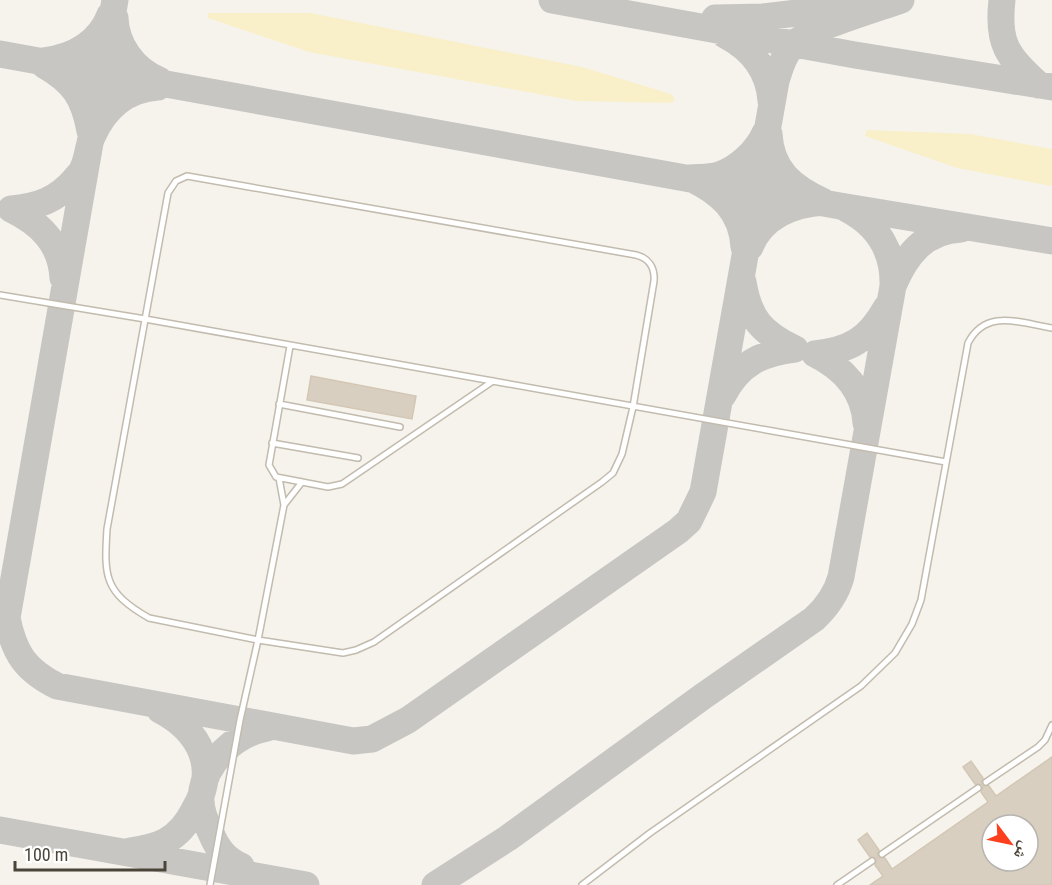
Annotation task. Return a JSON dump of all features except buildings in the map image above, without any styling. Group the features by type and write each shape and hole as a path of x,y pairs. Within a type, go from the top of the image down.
{"lane":[{"path":"187,176 636,255 651,264 655,275 633,407 620,461 608,477 374,642 343,653 258,640 149,618 123,602 108,579 105,562 107,529 145,319 168,193 176,181 187,176"},
{"path":"0,295 946,462"},
{"path":"582,885 650,833 861,686 895,653 912,624 921,600 968,343 976,330 995,320 1052,328"},
{"path":"290,346 269,465 274,475 279,478 328,487 342,484 493,381"},
{"path":"279,404 400,427"},
{"path":"272,443 358,458"},
{"path":"210,885 240,720 284,505 279,478"},
{"path":"284,505 302,482"},
{"path":"986,782 1038,747 1045,740 1052,725"},
{"path":"882,854 978,788"},
{"path":"837,885 872,861"}],"sand":[{"path":"208,13 311,13 582,67 671,94 675,99 669,103 576,101 309,52 208,18"},
{"path":"867,130 970,134 1052,149 1052,186 957,168 865,136"}],"taxiway":[{"path":"115,0 7,618 13,641 17,651 29,667 57,686 353,741 372,739 408,720 678,531 689,521 703,492 776,81 783,61 794,44 815,31 901,0"},
{"path":"552,0 855,55 1052,87"},
{"path":"1002,0 1001,27 1007,48 1019,66 1039,85"},
{"path":"715,18 763,17 847,7"},
{"path":"44,61 65,56 84,47 99,33 110,15"},
{"path":"115,18 119,38 128,55 142,70 159,80"},
{"path":"725,35 751,54 763,70 771,101"},
{"path":"0,54 840,206 1052,241"},
{"path":"44,65 63,78 76,92 81,100 90,131"},
{"path":"11,209 38,204 61,192 82,171 92,137 110,109 118,101 136,91 158,87"},
{"path":"744,247 739,223 728,204 720,196 690,178 716,176 740,164 752,153 765,133"},
{"path":"750,247 762,227 780,214 790,209 824,202 803,191 786,177 774,158 769,134"},
{"path":"11,209 31,221 47,236 58,254 63,278"},
{"path":"435,885 508,838 814,619 834,595 841,577 893,286 891,262 882,241 867,223 847,209"},
{"path":"893,286 904,264 918,247 937,234 961,229"},
{"path":"723,395 736,375 752,362 761,357 795,349 774,337 759,323 749,306 743,282"},
{"path":"815,354 838,350 857,342 872,328 886,308"},
{"path":"815,354 834,366 850,381 861,400 866,423"},
{"path":"130,851 158,845 179,831 194,810 205,780 205,765 195,740 186,729 160,710"},
{"path":"241,866 226,856 213,838 201,806 203,785 214,762 223,752 243,737 267,728"},
{"path":"0,830 306,885"}]}
